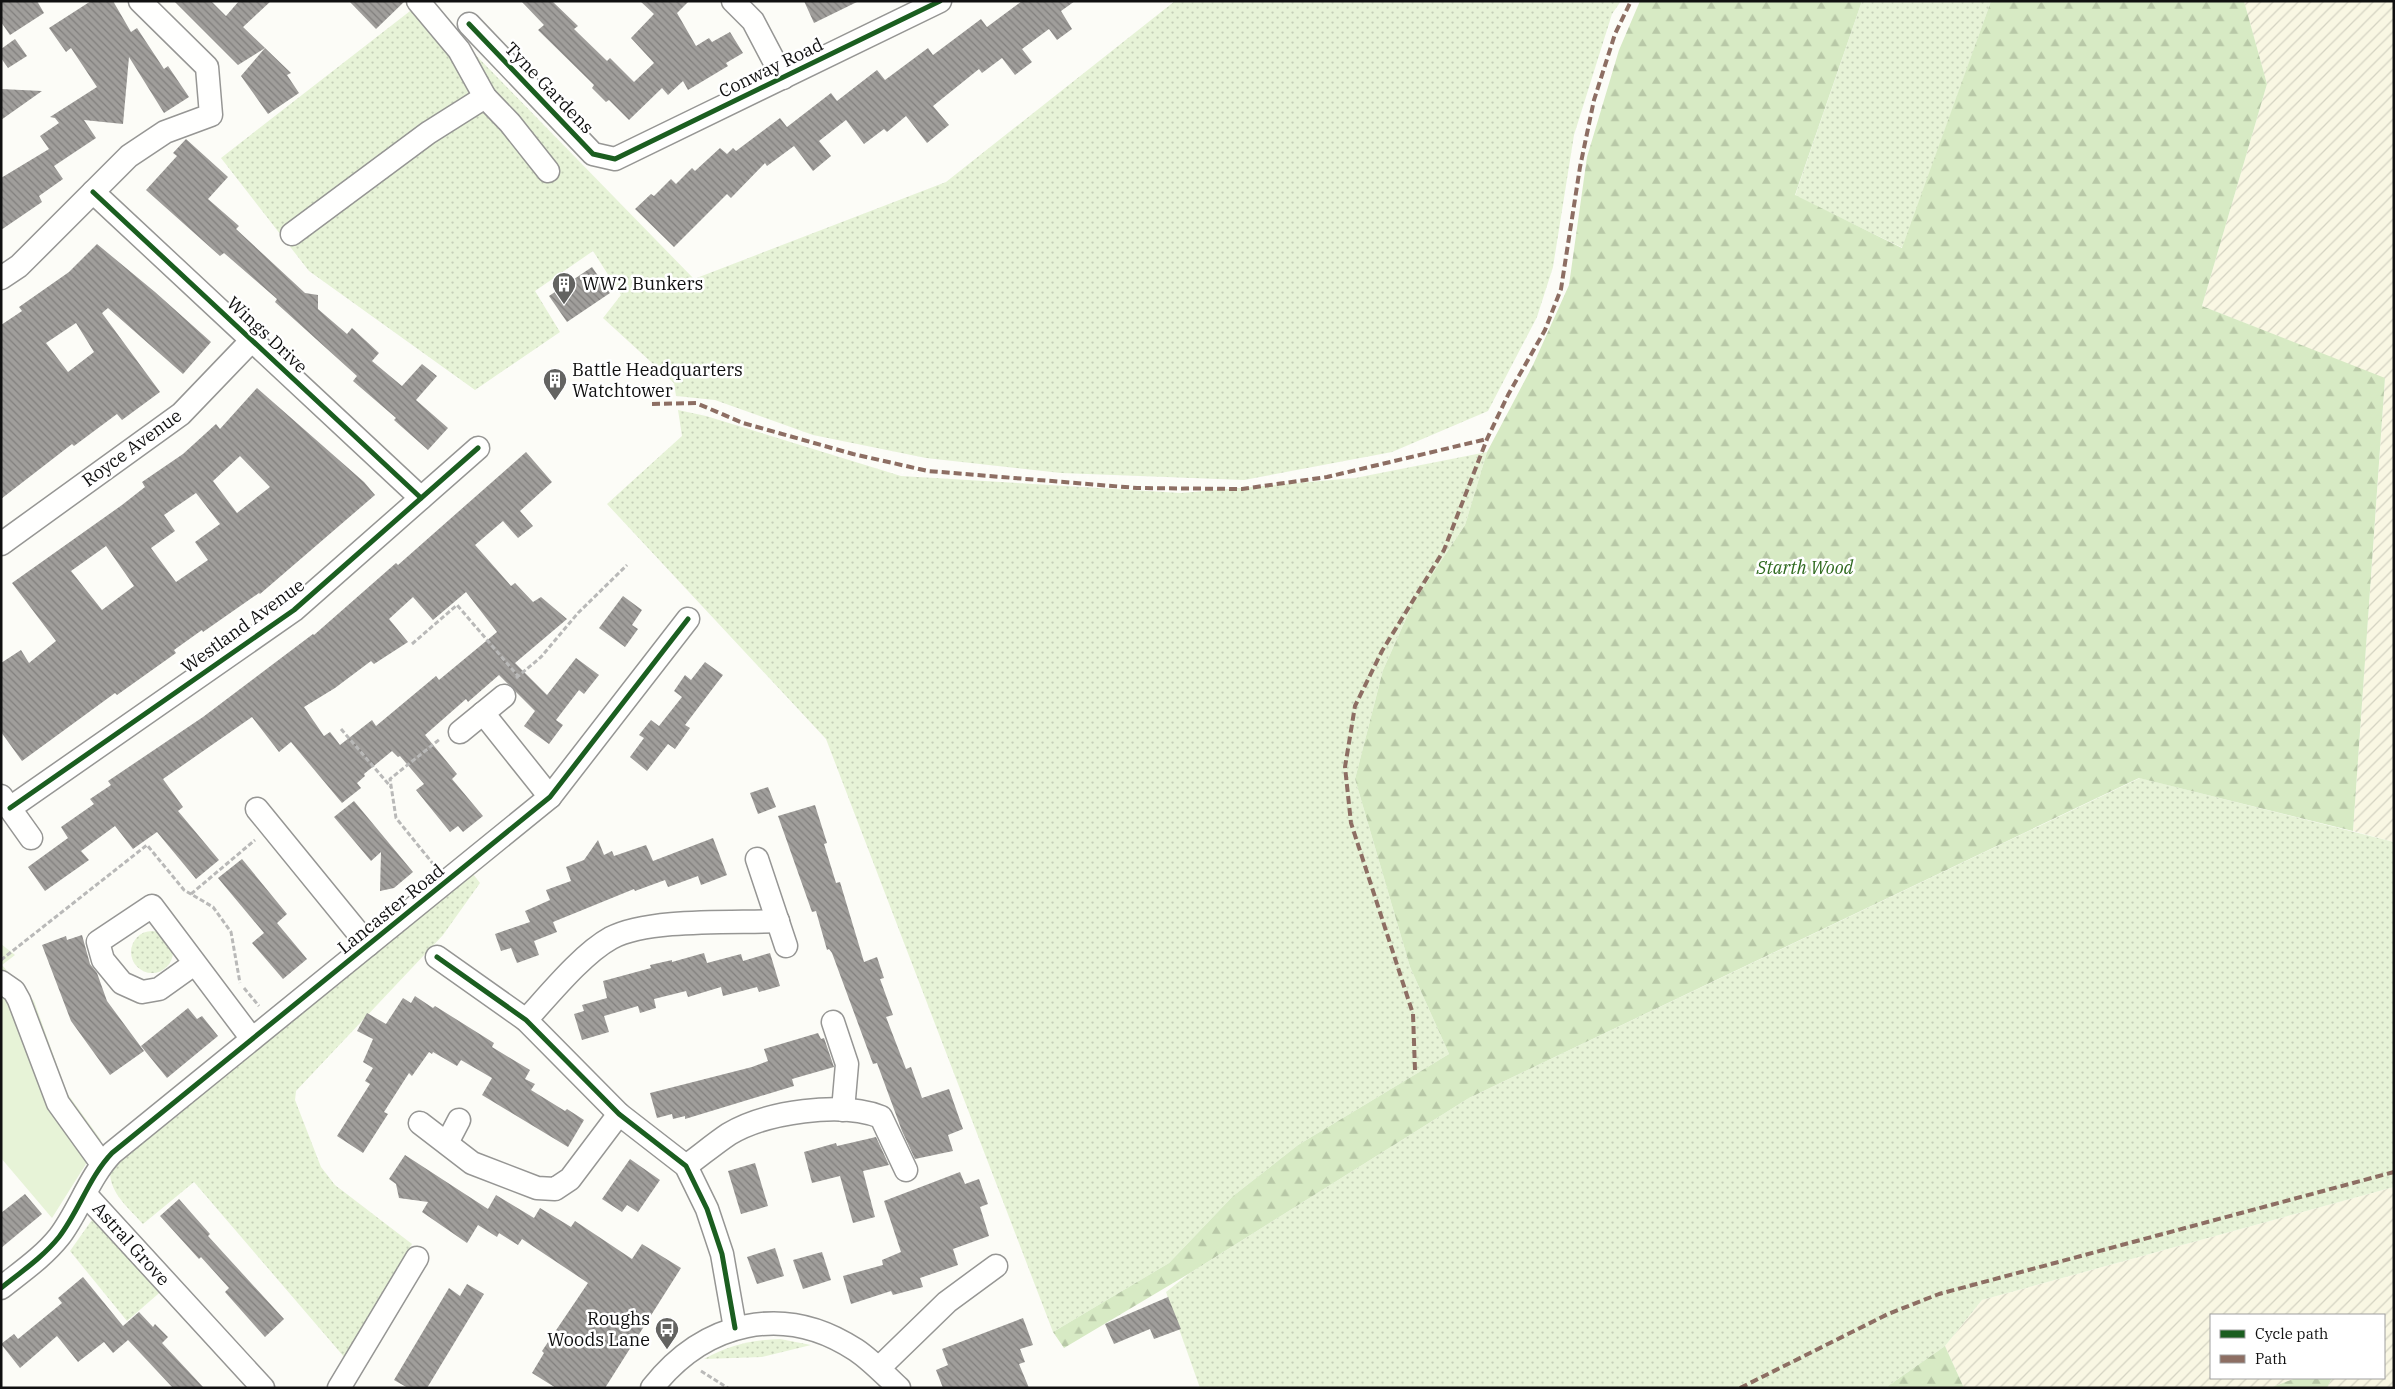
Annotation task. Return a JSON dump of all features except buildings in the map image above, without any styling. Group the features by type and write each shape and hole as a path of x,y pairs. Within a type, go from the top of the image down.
{"street":[{"path":"1,278 19,266 129,156 165,132 211,115 206,67 140,1"},
{"path":"418,1 460,50 485,97 510,123 548,171"},
{"path":"733,1 754,21 783,78"},
{"name":"Conway Road","path":"615,159 940,1"},
{"name":"Tyne Gardens","path":"469,24 593,154 615,159"},
{"path":"292,234 428,133 485,97"},
{"name":"Wings Drive","path":"93,192 421,498"},
{"name":"Royce Avenue","path":"1,544 181,414 252,340"},
{"name":"Westland Avenue","path":"6,802 294,610 478,448"},
{"name":"Lancaster Road","path":"86,1194 102,1164 550,797 688,619"},
{"path":"460,732 504,696"},
{"path":"483,713 550,797"},
{"path":"6,802 31,838"},
{"name":"Lancaster Road","path":"257,809 368,945"},
{"path":"757,859 786,946"},
{"path":"526,1020 594,950 612,938 657,926 778,921"},
{"path":"437,957 526,1020 619,1114 686,1166 707,1209 722,1254 735,1328"},
{"path":"194,964 252,1040"},
{"path":"1,982 14,991 19,1000 58,1103 102,1164"},
{"path":"833,1022 847,1064 844,1074 843,1110"},
{"path":"686,1166 729,1134 754,1122 781,1115 843,1110 874,1114 881,1117 906,1170"},
{"path":"420,1123 472,1163 537,1188 555,1189 570,1179 619,1114"},
{"path":"446,1143 459,1120"},
{"name":"Astral Grove","path":"1,1288 46,1251 60,1236 86,1194 263,1388"},
{"path":"339,1388 417,1258"},
{"path":"878,1368 947,1302 996,1266"},
{"path":"652,1388 687,1352 711,1337 735,1328 758,1324 784,1324 808,1328 832,1338 856,1350 899,1388"}],"path":[{"path":"504,696 504,687 541,657 578,613 627,565"},
{"path":"412,644 457,605 518,676"},
{"path":"341,729 391,788"},
{"path":"447,880 396,818 390,779 450,730 460,732"},
{"path":"190,894 271,826"},
{"path":"693,1366 728,1388"}],"shaded area":[{"path":"2244,1 2394,1 2394,842 2353,831 2385,379 2202,306 2267,84"},
{"path":"2394,1187 2394,1388 2327,1388 2332,1379 2385,1379 2385,1314 2210,1314 2210,1379 2293,1379 2270,1388 1964,1388 1945,1346 1982,1300"}],"green space":[{"path":"423,1 694,279 946,182 1175,1 1621,1 1612,14 1574,135 1553,267 1537,317 1488,411 1392,452 1244,480 1061,473 926,458 813,435 715,400 676,396 674,383 603,318 621,295 593,251 535,291 560,332 475,390 309,271 221,158"},
{"name":"Starth Wood","path":"1640,1 1862,1 1795,195 1902,248 1991,1 2244,1 2267,84 2202,306 2385,378 2353,831 2139,778 1469,1098 1190,1273 1064,1348 1053,1332 1169,1263 1233,1196 1298,1145 1449,1054 1410,967 1355,779 1383,670 1413,603 1465,525 1487,452 1533,365 1569,285 1587,157 1619,50"},
{"path":"1862,1 1991,1 1903,248 1795,196"},
{"path":"678,410 706,416 901,476 1181,493 1355,478 1487,452 1465,525 1413,603 1383,670 1355,779 1410,967 1449,1054 1298,1145 1233,1196 1169,1263 1053,1332 826,739 607,504 682,436"},
{"path":"2140,778 2394,842 2394,1187 1982,1300 1945,1346 1885,1388 1200,1388 1166,1292 1190,1273 1469,1098"},
{"path":"473,874 480,883 443,935 296,1091 295,1100 321,1167 335,1185 412,1244 345,1358 194,1182 143,1224 116,1193 110,1170"},
{"path":"152,931 167,937 173,952 167,967 152,973 137,967 131,952 137,937"},
{"path":"1,944 15,955 2,965 34,1001 67,1093 101,1140 52,1218 1,1158"},
{"path":"94,1217 165,1288 127,1321 70,1251"},
{"path":"780,1339 811,1345 762,1357 704,1359 741,1344"},
{"path":"1945,1346 1964,1388 1885,1388"},
{"path":"2293,1379 2332,1379 2327,1388 2270,1388"}],"marked path":[{"path":"1415,1070 1413,1014 1351,823 1345,767 1355,706 1382,651 1444,550 1487,439 1508,395 1545,330 1561,289 1580,167 1594,100 1615,34 1631,1"},
{"path":"652,404 696,403 743,423 853,454 928,471 1137,488 1242,489 1327,477 1487,439"},
{"path":"1740,1388 1888,1314 1939,1294 2394,1172"}],"cycle path":[{"path":"469,24 593,154 615,159 940,1"},
{"path":"93,192 421,498"},
{"path":"10,808 294,610 478,448"},
{"path":"1,1288 39,1258 59,1237 90,1183 112,1153 550,797 688,619"},
{"path":"437,957 526,1020 619,1114 686,1166 707,1209 722,1254 735,1328"}],"place":[{"name":"WW2 Bunkers","path":"564,305"},
{"name":"Battle Headquarters Watchtower","path":"555,401"},
{"name":"Roughs Woods Lane","path":"667,1350"}]}
